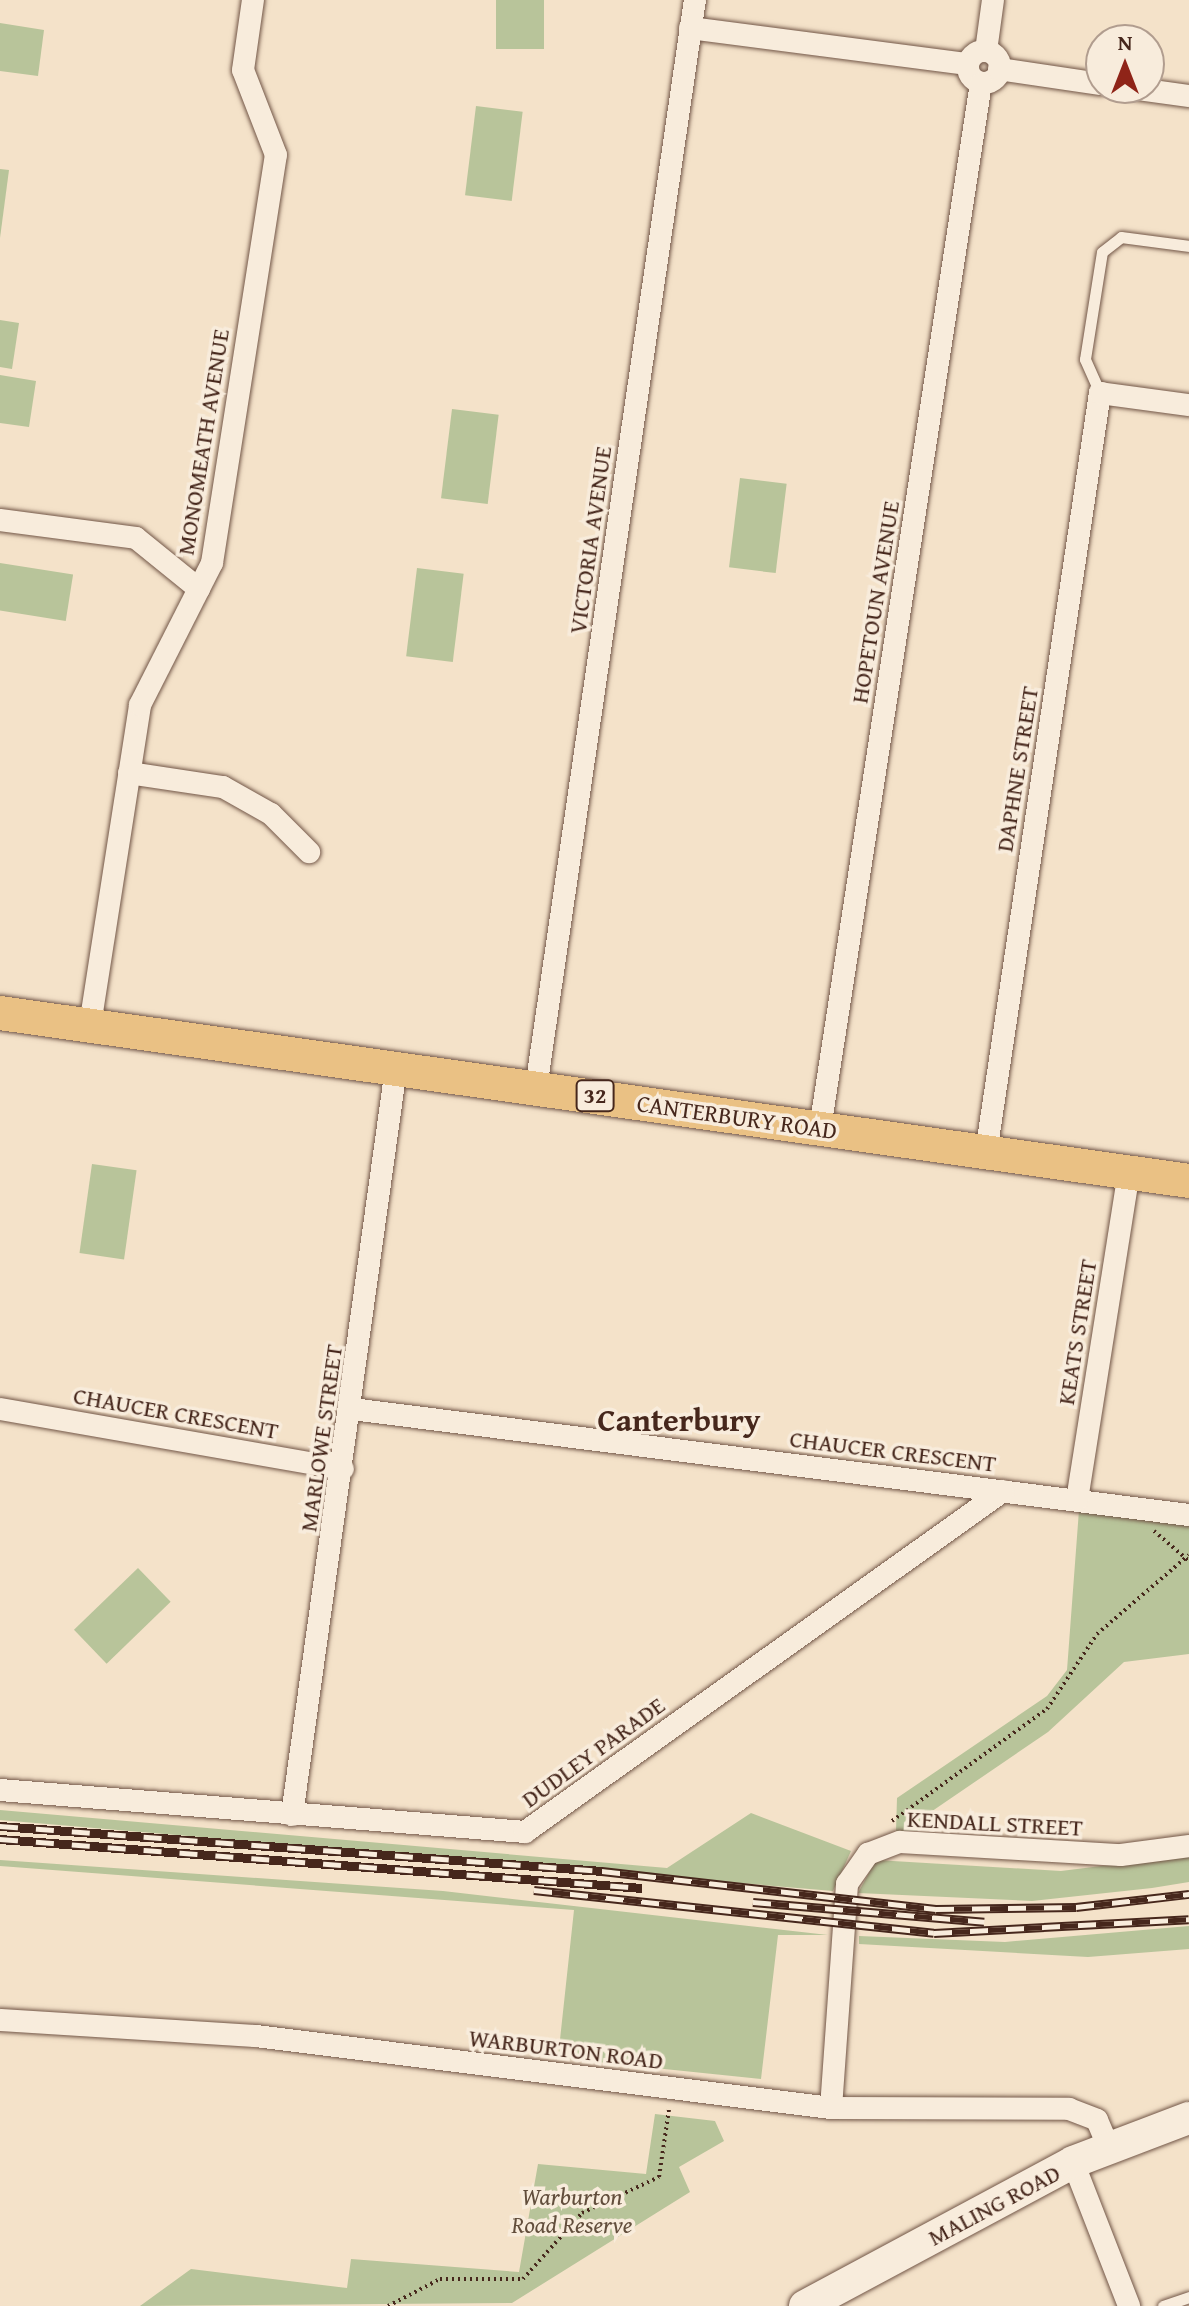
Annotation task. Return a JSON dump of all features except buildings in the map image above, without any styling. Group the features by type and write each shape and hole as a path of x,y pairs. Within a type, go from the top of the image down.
{"main road":[{"name":"CANTERBURY ROAD","path":"0,1013 1189,1181"}],"street":[{"name":"MONOMEATH AVENUE","path":"90,1025 140,705 212,563 276,155 243,70 253,0"},
{"name":"VICTORIA AVENUE","path":"536,1088 695,0"},
{"name":"HOPETOUN AVENUE","path":"820,1129 993,0"},
{"path":"690,28 1085,82"},
{"path":"1165,93 1189,96"},
{"path":"1100,393 1189,405"},
{"name":"DAPHNE STREET","path":"986,1153 1100,393"},
{"path":"0,520 136,538 199,589"},
{"path":"129,773 223,787 271,814 309,852"},
{"name":"MARLOWE STREET","path":"292,1815 352,1409 396,1068"},
{"name":"KEATS STREET","path":"1077,1500 1129,1173"},
{"name":"CHAUCER CRESCENT","path":"0,1409 343,1469"},
{"name":"CHAUCER CRESCENT","path":"352,1409 1189,1515"},
{"name":"DUDLEY PARADE","path":"0,1790 525,1832 1003,1491"},
{"name":"KENDALL STREET","path":"831,2108 847,1884 868,1854 900,1842 1121,1855 1189,1846"},
{"name":"WARBURTON ROAD","path":"0,2020 256,2036 831,2108 1069,2109 1097,2120 1108,2146"},
{"name":"MALING ROAD","path":"805,2306 1073,2162 1108,2146 1189,2118"},
{"path":"1073,2162 1129,2306"}],"lane":[{"path":"1100,393 1085,359 1102,252 1121,237 1189,246"},
{"path":"1163,2306 1189,2297"}],"path":[{"path":"883,1827 1047,1709 1097,1634 1189,1555"},
{"path":"388,2306 440,2279 523,2279 582,2213 659,2177 671,2088"}],"green space":[{"path":"496,0 544,0 544,49 496,49"},
{"path":"0,23 44,30 38,76 0,71"},
{"path":"476,106 523,112 512,201 465,195"},
{"path":"0,169 9,170 0,238"},
{"path":"0,320 19,323 12,369 0,367"},
{"path":"0,375 36,381 29,427 0,423"},
{"path":"452,409 499,415 488,504 441,498"},
{"path":"740,478 787,484 776,573 729,567"},
{"path":"0,563 73,575 66,621 0,611"},
{"path":"417,568 464,574 453,662 406,656"},
{"path":"92,1164 137,1170 124,1259 79,1253"},
{"path":"1079,1510 1189,1526 1189,1654 1124,1662 1048,1732 922,1818 920,1831 896,1831 897,1798 1047,1696 1067,1670"},
{"path":"138,1568 171,1602 107,1664 74,1630"},
{"path":"0,1810 667,1868 751,1813 851,1851 833,1891 0,1820"},
{"path":"1189,1855 1189,1882 1152,1888 1032,1901 858,1893 876,1860 1061,1871"},
{"path":"0,1860 443,1891 828,1935 778,1935 761,2079 558,2058 574,1910 0,1866"},
{"path":"1189,1926 1189,1949 1088,1957 859,1944 859,1936 1005,1942"},
{"name":"Warburton Road Reserve","path":"655,2114 715,2121 724,2141 679,2167 690,2192 512,2303 140,2306 191,2269 347,2288 351,2259 519,2272 538,2164 646,2174"}],"railway":[{"path":"0,1826 602,1871 936,1909 1076,1907 1189,1894"},
{"path":"0,1839 642,1888"},
{"path":"534,1890 934,1933 1189,1919"},
{"path":"753,1902 984,1922"}],"district":[{"name":"Canterbury","path":"679,1420"}]}
